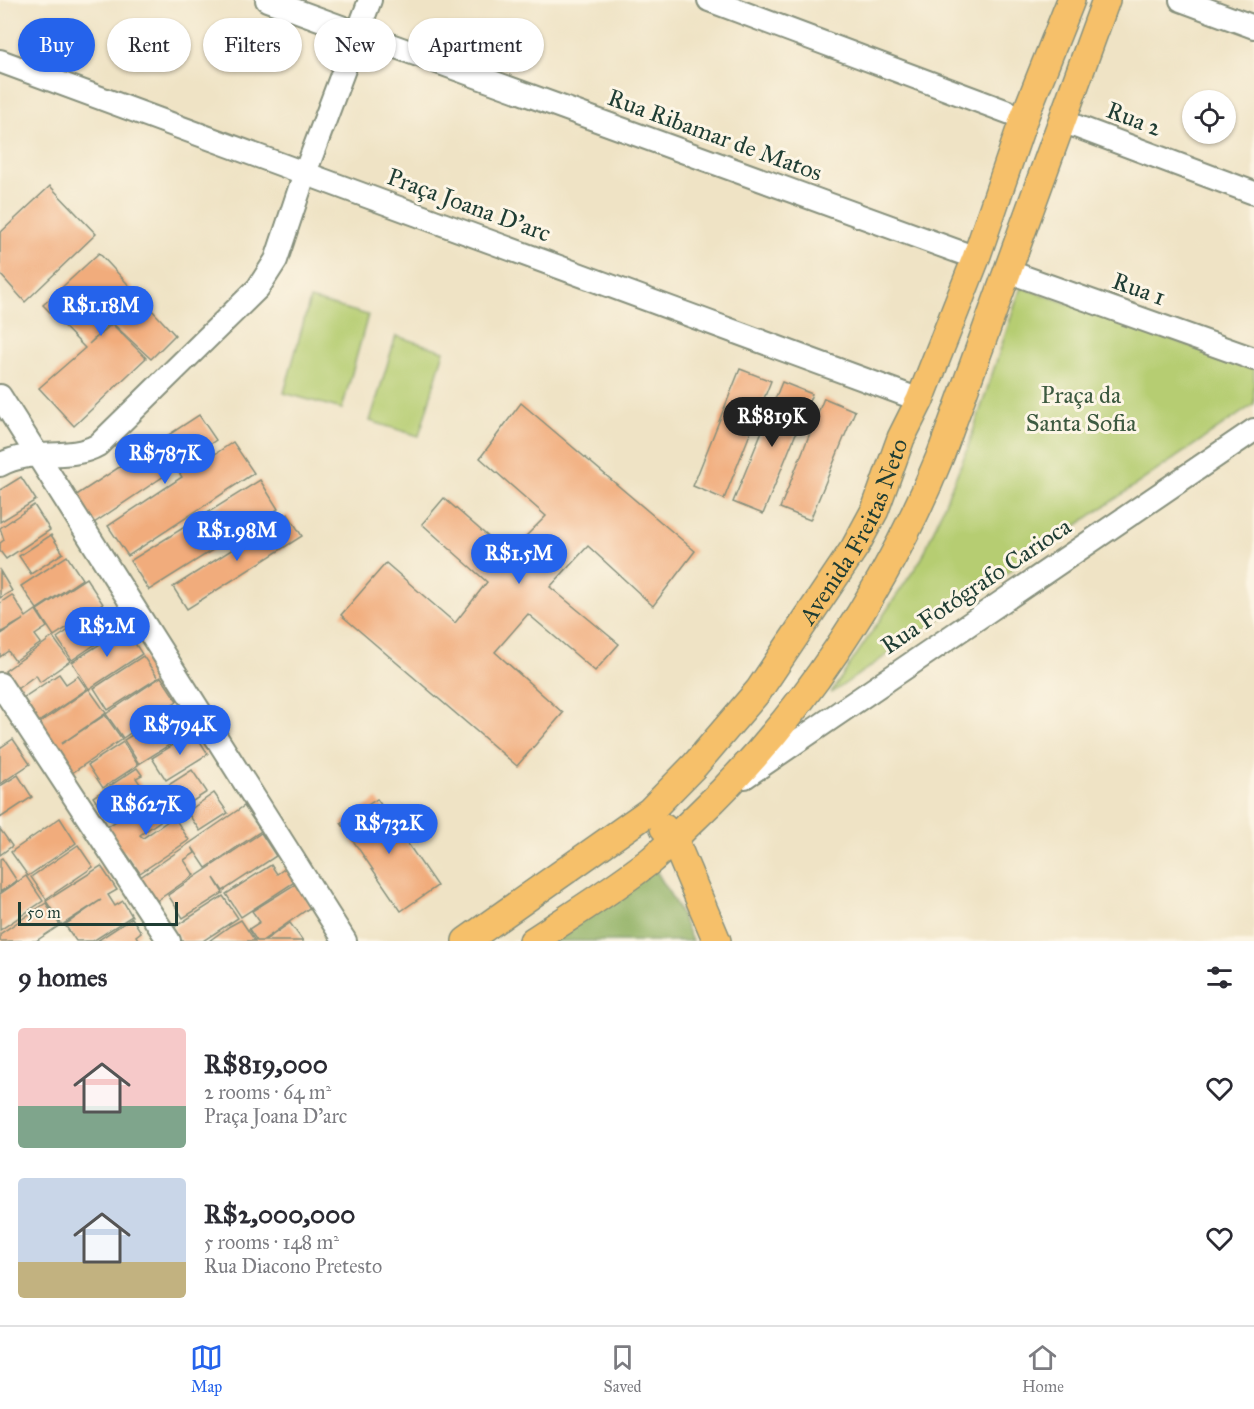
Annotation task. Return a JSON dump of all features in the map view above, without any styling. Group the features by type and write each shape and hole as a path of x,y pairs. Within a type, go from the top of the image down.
{"main road":[{"name":"Avenida Freitas Neto","path":"466,941 650,811 731,724 807,621 855,547 875,510 901,438 920,400 976,258 1024,118 1071,0"},
{"name":"Avenida Freitas Neto","path":"533,941 650,861 729,788 842,642 900,544 923,498 1106,0"},
{"path":"1056,42 1086,55"},
{"path":"650,811 674,839 717,941"}],"street":[{"name":"Rua Ribamar de Matos","path":"267,0 315,18"},
{"path":"364,18 370,0"},
{"path":"709,0 1024,118"},
{"path":"1181,0 1254,27"},
{"name":"Rua Ribamar de Matos","path":"396,48 976,258"},
{"name":"Praça Joana D'arc","path":"0,61 920,400"},
{"path":"0,465 12,459 37,454 82,451 98,445 258,288 276,260 305,173 344,72"},
{"name":"Rua 2","path":"1062,121 1254,193"},
{"name":"Rua 1","path":"1007,271 1254,359"},
{"path":"0,396 345,941"},
{"name":"Rua Fotógrafo Carioca","path":"729,788 1254,430"},
{"path":"0,684 169,941"}],"green space":[{"name":"Praça da Santa Sofia","path":"1021,287 1254,368 1254,404 830,694 922,558 967,450"},
{"path":"310,299 368,315 342,409 284,393"},
{"path":"396,336 444,351 419,436 370,421"},
{"path":"651,862 677,906 692,941 537,941"}],"building":[{"path":"50,186 96,234 25,302 0,274 0,233"},
{"path":"99,253 175,335 151,359 111,322 89,344 112,324 146,358 74,426 39,388 85,348 43,305"},
{"path":"740,369 771,381 724,499 693,486"},
{"path":"782,382 812,394 763,514 733,502"},
{"path":"824,398 855,411 810,520 780,508"},
{"path":"521,403 695,551 653,606 588,546 550,587 619,644 595,671 528,614 495,652 563,713 517,766 341,615 386,563 455,623 487,582 422,524 444,498 508,554 546,516 480,458"},
{"path":"199,415 216,440 194,455 200,464 233,442 254,473 128,556 108,526 182,477 176,468 91,525 75,496"},
{"path":"21,477 36,500 0,522 0,490"},
{"path":"260,480 278,509 149,590 130,561"},
{"path":"34,505 50,530 6,559 0,551 0,543 4,540 0,528"},
{"path":"288,514 302,536 187,609 173,587"},
{"path":"51,535 63,553 31,574 19,556"},
{"path":"67,556 82,579 37,609 21,586"},
{"path":"0,571 12,591 0,598"},
{"path":"86,578 103,604 54,636 37,610"},
{"path":"12,595 26,617 36,610 47,627 35,635 41,643 15,661 8,651 0,657 0,635 24,619 0,633 0,603"},
{"path":"88,617 103,639 72,660 57,638"},
{"path":"125,628 142,654 89,689 72,662"},
{"path":"53,637 70,661 40,682 36,675 17,689 5,671"},
{"path":"143,656 158,678 108,710 94,688"},
{"path":"59,674 66,684 78,676 87,689 34,725 29,717 34,714 23,698"},
{"path":"161,677 177,701 123,738 106,714"},
{"path":"89,689 106,713 61,744 105,715 122,739 69,775 34,727"},
{"path":"178,706 186,718 178,723 185,735 139,764 124,740"},
{"path":"194,732 208,754 166,780 152,758"},
{"path":"13,739 30,764 0,784 0,748"},
{"path":"123,742 138,765 103,788 88,765"},
{"path":"137,768 142,775 136,778 147,794 108,819 93,797"},
{"path":"192,770 207,792 174,813 159,791"},
{"path":"18,775 32,797 0,818 0,786"},
{"path":"214,793 228,813 200,831 187,812"},
{"path":"157,794 159,797 151,802 163,819 140,835 143,838 174,817 189,840 140,873 124,850 118,854 107,838 113,835 107,827"},
{"path":"377,799 437,886 401,911 341,823"},
{"path":"244,806 261,831 206,868 192,847 195,853 184,860 194,875 155,902 139,878"},
{"path":"60,818 76,843 28,876 11,852"},
{"path":"0,829 12,846 0,855"},
{"path":"261,833 276,856 223,891 214,878 223,893 183,918 168,895"},
{"path":"78,845 93,867 46,899 31,877"},
{"path":"2,858 17,881 0,892 0,859"},
{"path":"271,865 277,874 287,867 296,881 241,917 226,894"},
{"path":"101,866 117,890 108,895 115,906 123,901 132,916 93,941 76,941 65,925 101,900 62,925 46,901"},
{"path":"26,876 43,901 0,930 0,894"},
{"path":"297,883 312,906 262,941 257,941 249,929 260,922 252,911"},
{"path":"223,896 238,918 203,941 182,941 173,928"},
{"path":"46,903 60,925 36,941 0,941 0,934"},
{"path":"132,918 141,932 136,936 139,941 97,941"},
{"path":"241,920 255,941 209,941 230,926"},
{"path":"290,923 303,941 264,941"}]}
